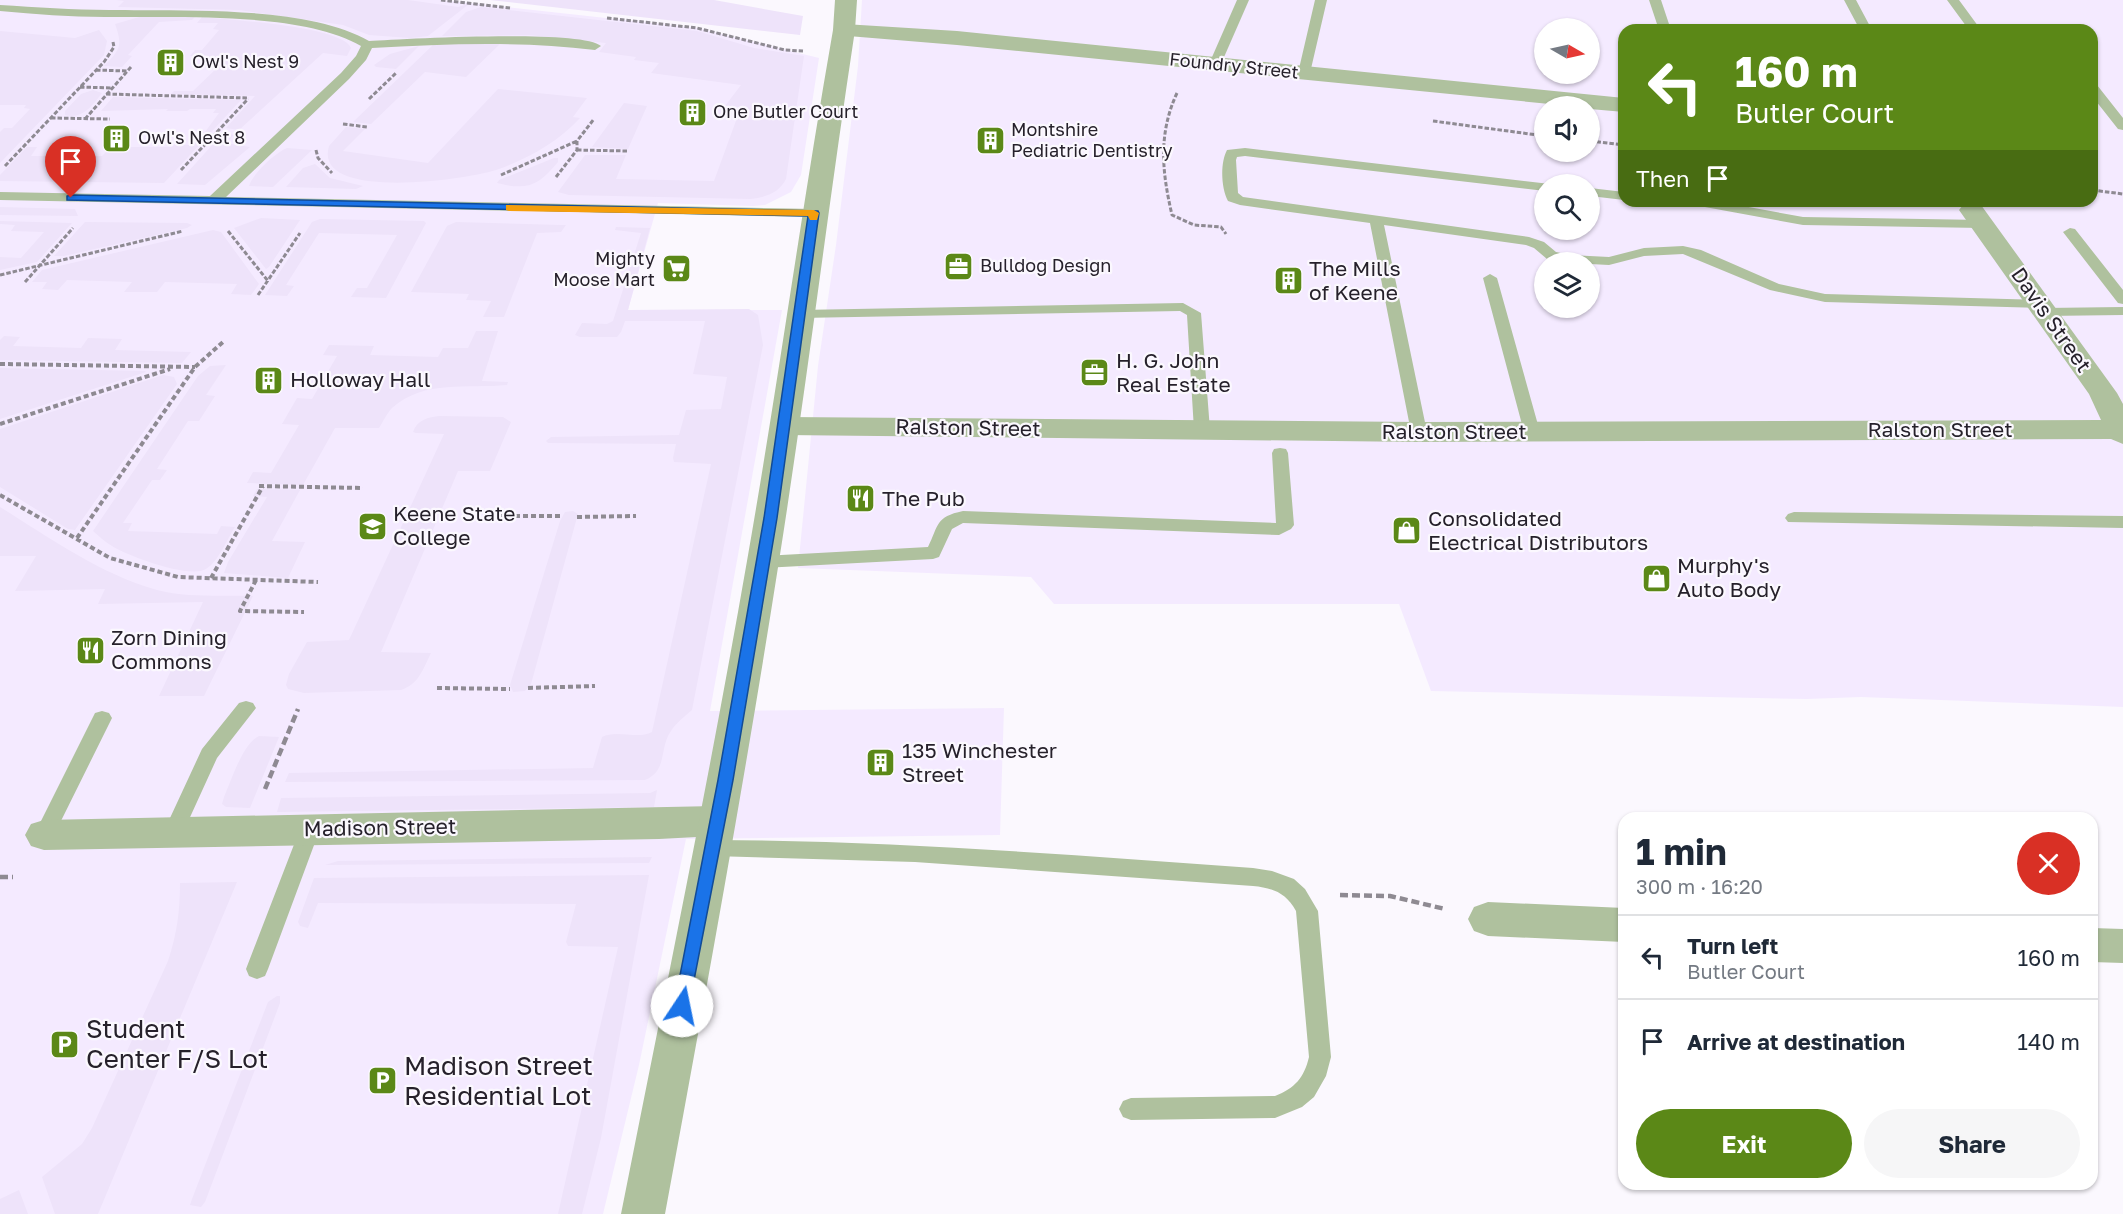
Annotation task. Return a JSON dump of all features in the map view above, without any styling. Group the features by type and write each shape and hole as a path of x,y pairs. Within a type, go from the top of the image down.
{"street":[{"path":"643,1214 726,780 763,562 785,426 814,213 844,30 846,0"},
{"name":"Foundry Street","path":"844,30 1618,104"},
{"name":"Davis Street","path":"1977,217 2103,393 2122,431"},
{"name":"Ralston Street","path":"785,426 1419,432 2122,431"},
{"name":"Madison Street","path":"44,835 659,824 714,835"},
{"path":"1488,920 1618,925"},
{"path":"2098,945 2123,946"}],"lane":[{"path":"1215,64 1243,0"},
{"path":"1304,73 1321,0"},
{"path":"1655,0 1663,24"},
{"path":"1850,0 1863,24"},
{"path":"1953,0 1971,24"},
{"path":"0,8 92,13 192,13 242,17 346,32 367,45 485,38 556,41 595,46"},
{"path":"212,202 345,76 362,57 367,45"},
{"path":"2098,94 2123,126"},
{"path":"1534,186 1245,152 1232,153 1229,156 1233,198 1247,202 1529,241 1552,255 1570,259 1609,261 1634,253 1675,251 1696,253 1775,287 1825,298 2123,311"},
{"path":"1600,193 1618,195"},
{"path":"0,196 589,216 814,213"},
{"path":"1725,207 1793,220 1977,217"},
{"path":"1376,220 1419,432"},
{"path":"2070,232 2123,300"},
{"path":"1490,278 1532,432"},
{"path":"800,314 1183,307 1194,313 1202,430"},
{"path":"763,562 933,553 937,549 940,532 954,518 963,517 1279,529 1284,525 1286,514 1280,453"},
{"path":"1794,518 2123,522"},
{"path":"174,831 209,754 246,708"},
{"path":"44,835 102,718"},
{"path":"257,969 310,829"},
{"path":"714,835 775,848 932,855 1253,877 1271,879 1286,885 1300,895 1306,911 1320,1057 1316,1077 1307,1091 1293,1101 1275,1107 1131,1109"}],"path":[{"path":"0,170 96,70 114,47 112,37 92,13"},
{"path":"85,118 129,69 96,70"},
{"path":"80,87 112,88"},
{"path":"1180,87 1166,114 1161,143 1172,215 1194,225 1221,227 1226,234"},
{"path":"106,94 249,98 180,171"},
{"path":"50,118 110,119"},
{"path":"494,178 577,141 594,119"},
{"path":"344,124 367,127"},
{"path":"555,178 577,150 577,141"},
{"path":"1600,142 1618,145"},
{"path":"577,150 627,152"},
{"path":"2098,191 2123,194"},
{"path":"258,295 306,225"},
{"path":"25,282 74,226"},
{"path":"0,275 187,231"},
{"path":"227,231 268,281"},
{"path":"77,538 195,367 223,342"},
{"path":"0,364 195,367"},
{"path":"0,424 176,367"},
{"path":"211,578 261,486 363,488"},
{"path":"0,495 110,558 178,577 318,582"},
{"path":"499,516 562,516"},
{"path":"577,517 636,516"},
{"path":"256,580 240,611 304,612"},
{"path":"528,688 596,686"},
{"path":"437,688 510,689"},
{"path":"265,790 298,709"},
{"path":"0,877 13,877"},
{"path":"1300,895 1390,896 1488,920"}],"shaded area":[{"name":"Keene State College","path":"0,0 441,0 697,28 819,58 801,175 791,192 765,205 753,206 658,203 628,310 782,310 710,711 1004,708 1000,835 686,839 639,1065 603,1214 0,1214"},
{"path":"116,0 408,0 458,7 469,4 428,36 410,38 369,35 343,25 239,10 118,7 124,1"},
{"path":"490,0 714,0 803,16 800,35"},
{"path":"862,0 2123,0 2123,707 1861,697 1807,699 1431,691 1399,604 1054,604 1031,577 798,568 818,366 836,245 858,66"},
{"path":"481,7 697,31 754,48 804,56 786,179 772,194 751,199 569,195 558,192 585,155 626,155 616,179 714,181 741,107 725,106 741,85 651,73 659,63 599,52 606,43 529,35 442,36 466,12"},
{"path":"143,16 195,17 192,20 159,22 128,55 132,56 122,67 104,66 117,51 119,38 115,24"},
{"path":"202,17 307,29 343,40 351,48 347,56 323,53 239,130 226,128 255,96 171,94 174,91 193,91 217,68 211,67 218,57 190,56 195,50 202,50 219,30 213,29 218,23 197,23"},
{"path":"99,30 107,41 104,55 0,163 0,132 4,128 12,128 30,109 24,108 26,105 0,105 0,31 75,38"},
{"path":"501,43 466,77 425,72 371,124 353,122 434,44"},
{"path":"419,46 396,69 374,65 390,54"},
{"path":"498,89 587,98 573,117 580,118 553,142 499,169 459,178 398,183 368,181 345,175 330,164 329,146 346,127 365,129 343,151 428,163"},
{"path":"93,90 102,93 91,107 77,115 65,115 65,111 81,94"},
{"path":"113,97 241,100 164,183 0,181 0,175 27,147 37,147 31,156 102,156 111,147 189,145 198,132 205,132 219,113 213,113 216,109 101,111"},
{"path":"624,103 647,106 628,149 592,147"},
{"path":"223,133 234,135 226,143 250,147 205,185 177,184"},
{"path":"287,148 312,150 273,187 249,186 265,164"},
{"path":"558,158 558,162 539,181 525,186 497,183 499,180"},
{"path":"315,164 330,178 363,186 356,189 286,187 303,168"},
{"path":"0,207 75,209 78,216 0,215"},
{"path":"261,218 300,220 266,269 234,228"},
{"path":"320,219 424,221 426,223 386,298 351,297 357,288 367,288 397,235 319,233 286,285 294,286 287,296 265,295 312,222"},
{"path":"0,221 72,223 37,262 0,270 0,257 21,258 44,232 11,231 15,225 0,224"},
{"path":"85,222 187,223 192,225 64,256 54,256"},
{"path":"456,222 566,225 561,232 537,233 504,317 483,317 491,301 466,300 469,294 411,292 447,226"},
{"path":"616,227 650,228 628,310 749,309 758,315 763,345 692,710 678,722 667,737 657,771 645,780 285,782 289,773 593,768 602,737 652,732 711,464 674,462 676,444 548,443 546,441 551,437 679,435 686,410 721,409 727,377 693,374 705,321 625,321 617,337 575,335 582,323 607,324 613,321 641,233 615,230"},
{"path":"213,230 221,232 259,284 251,295 231,294 237,284 165,282 157,292 124,292 132,282 67,280 58,290 42,289 47,282 32,282 42,270"},
{"path":"476,331 498,331 482,381 508,382 507,385 447,387 418,393 392,408 379,428 335,428 303,485 247,483 253,472 271,473 299,425 282,424 297,398 312,399 337,356 323,355 329,345 374,346 370,355 438,357 443,348 468,348"},
{"path":"4,336 20,337 13,346 81,348 88,338 122,339 115,350 191,352 182,363 0,360 0,340"},
{"path":"226,365 206,395 215,396 199,421 188,421 157,469 167,470 160,480 152,480 123,523 132,523 128,531 217,534 221,526 235,527 219,555 206,569 186,571 144,560 109,544 93,531 198,376 210,366"},
{"path":"0,368 145,371 146,372 0,419"},
{"path":"163,375 174,377 177,384 75,530 68,529 0,487 0,429"},
{"path":"440,416 503,417 511,422 490,471 458,471 381,652 431,653 423,670 412,684 401,690 304,693 288,689 286,685 289,674 307,642 349,640 444,434 413,432 424,420"},
{"path":"257,489 300,490 272,541 305,542 288,578 224,573 228,562 267,497 253,496"},
{"path":"0,507 95,565 136,583 157,590 181,594 253,596 204,696 159,696 203,602 98,604 105,589 15,591 36,556 0,556"},
{"path":"573,511 578,514 531,684 525,691 513,692 510,685 560,521 565,512"},
{"path":"259,736 279,737 250,808 226,807 222,804 238,763 248,746"},
{"path":"657,790 654,807 277,812 281,798 650,793"},
{"path":"652,857 649,863 325,865 338,861"},
{"path":"649,875 601,1138 582,1214 558,1214 618,947 568,946 566,942 576,904 318,903 308,928 300,926 298,922 314,878"},
{"path":"237,882 98,1214 55,1214 42,1177 82,1144 92,1128 168,961 177,922 180,883"},
{"path":"280,996 280,1003 205,1202 201,1207 190,1205 268,1002"},
{"path":"19,1190 28,1214 0,1214 0,1199"}],"slow traffic":[{"path":"509,208 814,213 813,218"}],"place":[{"name":"Owl's Nest 9","path":"171,62"},
{"name":"One Butler Court","path":"692,112"},
{"name":"Owl's Nest 8","path":"117,138"},
{"name":"Montshire Pediatric Dentistry","path":"990,140"},
{"name":"Bulldog Design","path":"959,266"},
{"name":"Mighty Moose Mart","path":"676,269"},
{"name":"The Mills of Keene","path":"1288,281"},
{"name":"H. G. John Real Estate","path":"1095,373"},
{"name":"Holloway Hall","path":"269,380"},
{"name":"The Pub","path":"861,499"},
{"name":"Keene State College","path":"372,526"},
{"name":"Consolidated Electrical Distributors","path":"1407,531"},
{"name":"Murphy's Auto Body","path":"1656,578"},
{"name":"Zorn Dining Commons","path":"90,650"},
{"name":"135 Winchester Street","path":"881,763"},
{"name":"Student Center F/S Lot","path":"65,1044"},
{"name":"Madison Street Residential Lot","path":"383,1081"}],"route":[{"path":"71,198 814,213 770,518 726,780 716,821 682,1006"}]}
